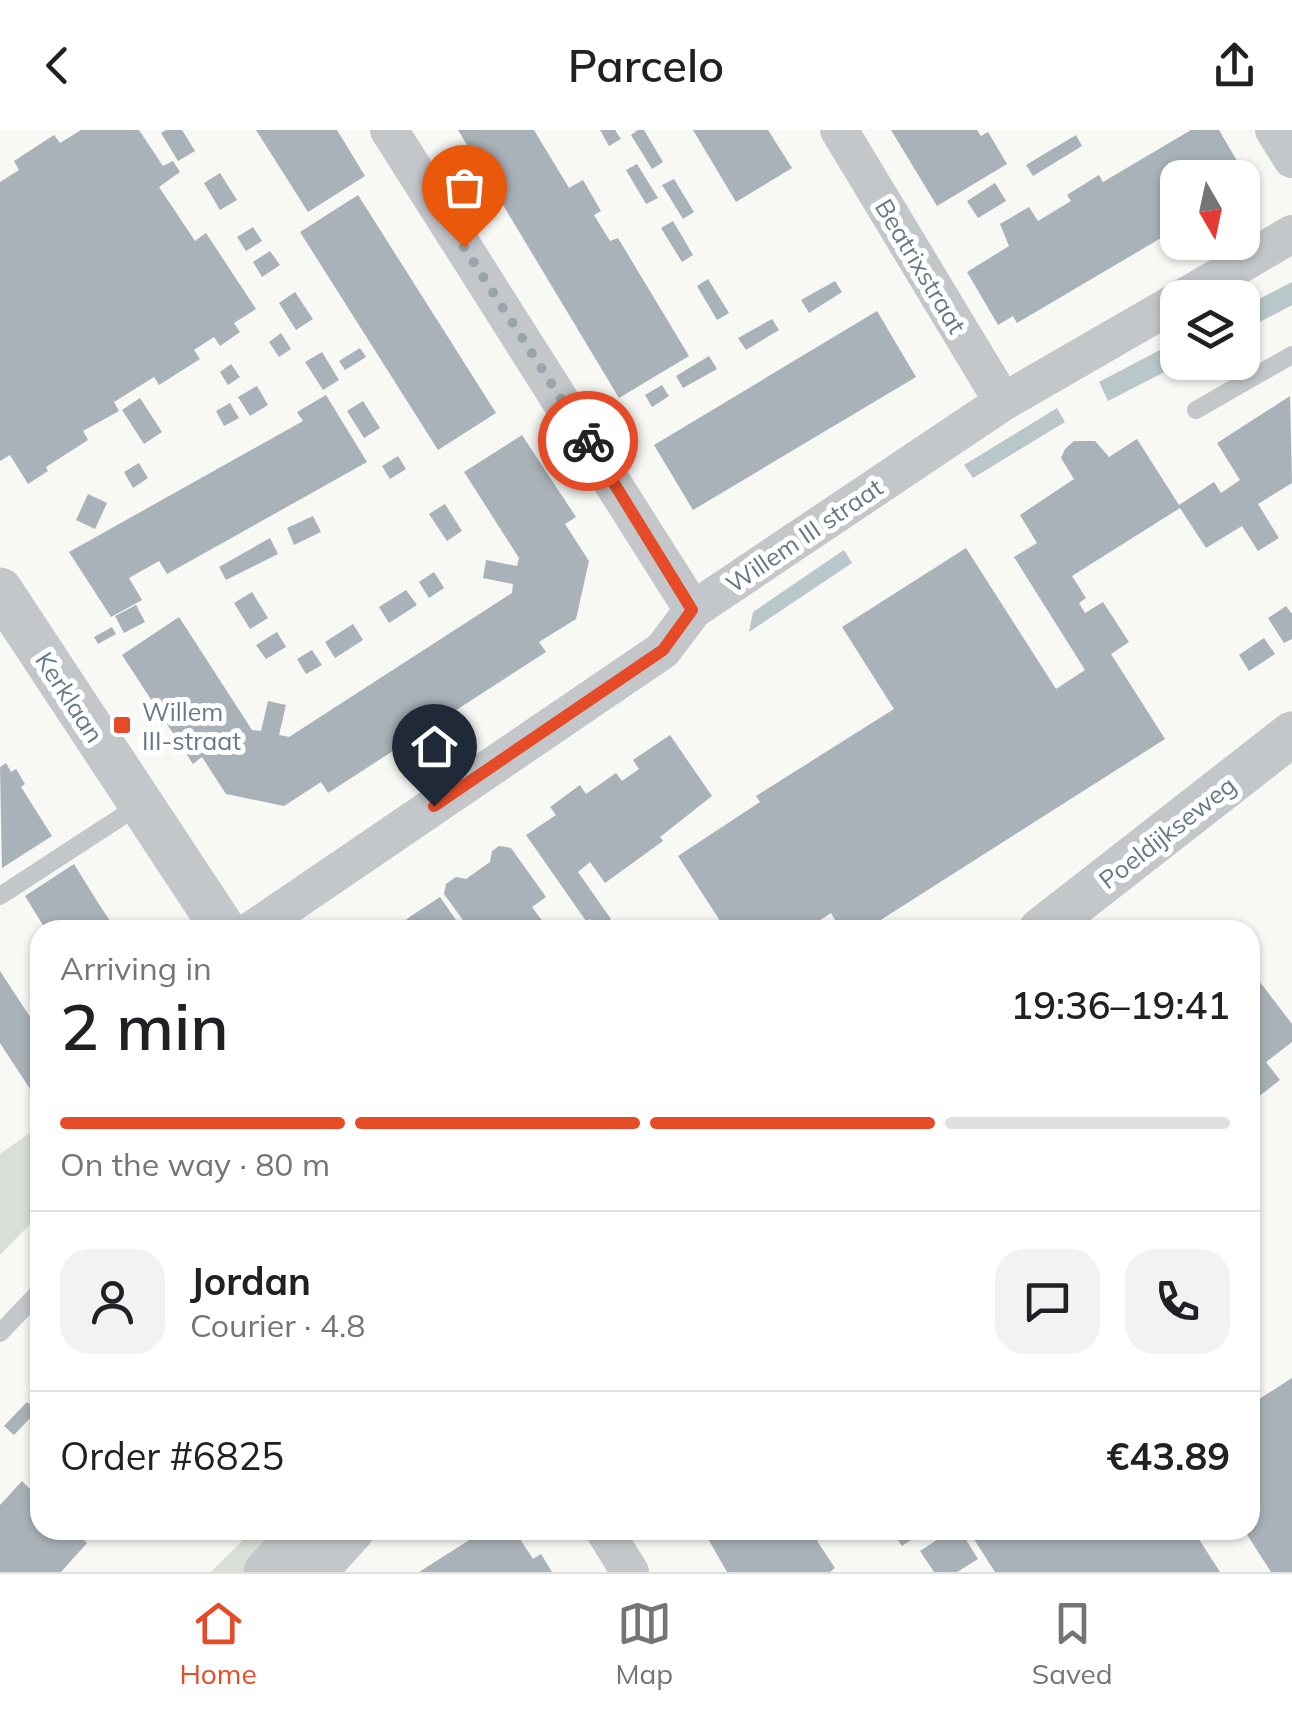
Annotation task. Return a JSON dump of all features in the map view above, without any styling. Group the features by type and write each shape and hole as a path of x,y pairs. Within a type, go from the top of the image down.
{"street":[{"path":"389,130 692,610"},
{"name":"Beatrixstraat","path":"840,130 1003,402"},
{"path":"1274,130 1292,159"},
{"name":"Willem III straat","path":"1213,280 1292,234"},
{"name":"Willem III straat","path":"267,920 663,650 692,610 1003,402 1160,311"},
{"name":"Kerklaan","path":"0,590 217,920"},
{"name":"Poeldijkseweg","path":"1055,920 1292,734"},
{"path":"266,1572 295,1540"},
{"path":"314,1572 343,1540"},
{"path":"610,1540 630,1572"}],"lane":[{"path":"1196,410 1292,354"},
{"path":"0,896 140,804"},
{"path":"0,1333 30,1302"}],"shaded area":[{"path":"1292,282 1292,305 1260,322 1260,298"},
{"path":"1160,350 1160,374 1108,401 1099,382"},
{"path":"1057,408 1065,422 973,478 964,465"},
{"path":"844,550 852,563 749,632 753,612"},
{"path":"30,1133 30,1224 0,1255 0,1154"},
{"path":"243,1540 278,1540 248,1572 211,1572"}],"building":[{"path":"81,130 139,130 163,166 173,161 180,172 159,187 195,241 206,233 256,309 234,323 240,332 220,346 214,337 194,350 200,359 159,385 154,377 114,402 119,411 83,431 88,440 46,467 48,471 28,484 10,455 0,461 0,182 19,170 14,161 54,135 60,143"},
{"path":"182,130 195,151 178,161 161,133"},
{"path":"256,130 337,130 365,176 308,212"},
{"path":"458,130 534,130 569,188 583,180 601,211 594,215 610,241 618,238 689,356 619,398"},
{"path":"600,130 615,130 621,139 609,146"},
{"path":"644,130 663,162 652,169 631,135"},
{"path":"693,130 768,130 792,168 736,202"},
{"path":"891,130 977,130 981,136 988,132 1007,164 937,206"},
{"path":"1191,130 1219,130 1236,160 1160,160 1160,239 1017,323 1013,316 998,325 967,272 1009,246 1000,224 1029,207 1038,221 1071,201 1067,195 1099,175 1103,182"},
{"path":"1076,135 1082,146 1033,176 1026,165"},
{"path":"637,164 658,198 646,204 626,170"},
{"path":"220,173 237,200 220,210 204,183"},
{"path":"674,179 694,212 683,219 662,185"},
{"path":"995,183 1006,201 978,218 967,201"},
{"path":"358,195 496,413 438,450 300,232"},
{"path":"673,221 693,255 682,262 661,228"},
{"path":"253,227 262,241 246,251 237,237"},
{"path":"270,251 280,265 262,277 253,262"},
{"path":"708,279 729,313 717,320 697,286"},
{"path":"835,281 842,292 809,313 801,300"},
{"path":"295,292 313,319 296,330 279,303"},
{"path":"877,311 916,377 693,510 654,445"},
{"path":"772,319 779,330 746,350 738,338"},
{"path":"281,333 291,349 279,357 269,342"},
{"path":"360,348 366,357 345,370 339,361"},
{"path":"322,352 339,380 323,390 305,362"},
{"path":"709,356 717,369 683,388 676,376"},
{"path":"231,364 240,377 228,385 220,372"},
{"path":"662,385 669,396 652,407 645,395"},
{"path":"257,386 268,405 250,416 238,397"},
{"path":"326,395 367,462 167,574 159,561 129,578 142,600 111,617 69,552 303,421 297,412"},
{"path":"1290,396 1292,483 1258,504 1279,538 1258,551 1242,526 1206,548 1180,508 1072,576 1086,598 1079,603 1085,613 1103,602 1129,642 1111,654 1165,739 881,920 835,920 831,913 820,920 720,920 678,856 760,802 756,796 894,709 842,627 966,548 1056,689 1085,670 1014,557 1037,543 1020,515 1074,479 1061,458 1074,441 1095,441 1109,457 1137,439 1179,505 1214,482 1221,493 1240,480 1217,443"},
{"path":"140,398 162,432 144,444 122,410"},
{"path":"363,401 380,428 364,438 347,411"},
{"path":"230,403 239,418 224,426 216,411"},
{"path":"522,435 576,517 565,524 589,561 576,619 539,642 546,652 328,793 321,782 284,806 226,794 202,757 193,764 122,655 179,617 252,730 261,731 268,701 286,705 279,735 289,737 512,593 513,584 483,578 486,560 517,566 519,558 464,472"},
{"path":"398,456 406,469 390,479 382,466"},
{"path":"139,463 148,478 133,488 124,472"},
{"path":"88,494 107,503 95,529 76,520"},
{"path":"445,504 462,531 447,541 429,514"},
{"path":"313,516 321,532 294,545 287,528"},
{"path":"270,538 278,554 226,580 219,567"},
{"path":"434,572 444,588 429,598 419,582"},
{"path":"406,590 417,605 389,623 379,607"},
{"path":"252,592 268,618 250,629 234,603"},
{"path":"136,605 145,622 124,633 115,616"},
{"path":"1286,606 1292,614 1292,639 1284,643 1268,618"},
{"path":"353,624 363,640 335,658 325,642"},
{"path":"112,627 116,634 98,644 94,637"},
{"path":"277,632 286,647 266,659 256,645"},
{"path":"1264,638 1275,654 1249,671 1239,655"},
{"path":"312,650 322,665 306,674 297,659"},
{"path":"670,735 712,796 660,837 663,841 605,883 590,862 578,872 611,919 585,920 526,835 556,815 550,807 580,785 586,794 616,773 622,781 639,769 633,760"},
{"path":"6,763 11,772 16,769 25,784 21,787 52,836 2,868 0,767"},
{"path":"499,846 511,848 546,897 532,907 542,920 463,920 444,894 446,884 456,877 466,879 490,862 492,851"},
{"path":"74,864 110,920 40,920 25,896"},
{"path":"440,897 456,920 406,920"},
{"path":"0,971 30,1017 30,1089 0,1043"},
{"path":"1260,982 1292,1024 1292,1042 1266,1062 1280,1080 1260,1095"},
{"path":"1292,1378 1292,1572 1271,1572 1250,1540 1260,1540 1260,1399"},
{"path":"27,1402 30,1405 30,1418 14,1435 4,1426"},
{"path":"22,1481 30,1489 30,1540 87,1543 61,1572 0,1572 0,1505"},
{"path":"469,1540 521,1540 533,1559 541,1554 552,1572 419,1572"},
{"path":"709,1540 819,1540 835,1568 830,1572 727,1572"},
{"path":"937,1540 966,1540 978,1559 957,1572 934,1572 920,1551"},
{"path":"974,1540 1199,1540 1220,1572 995,1572"}],"way so far":[{"path":"464,247 588,441"}],"place":[{"name":"Willem III-straat","path":"122,725"}],"route":[{"path":"434,806 663,650 692,610 588,441"}]}
